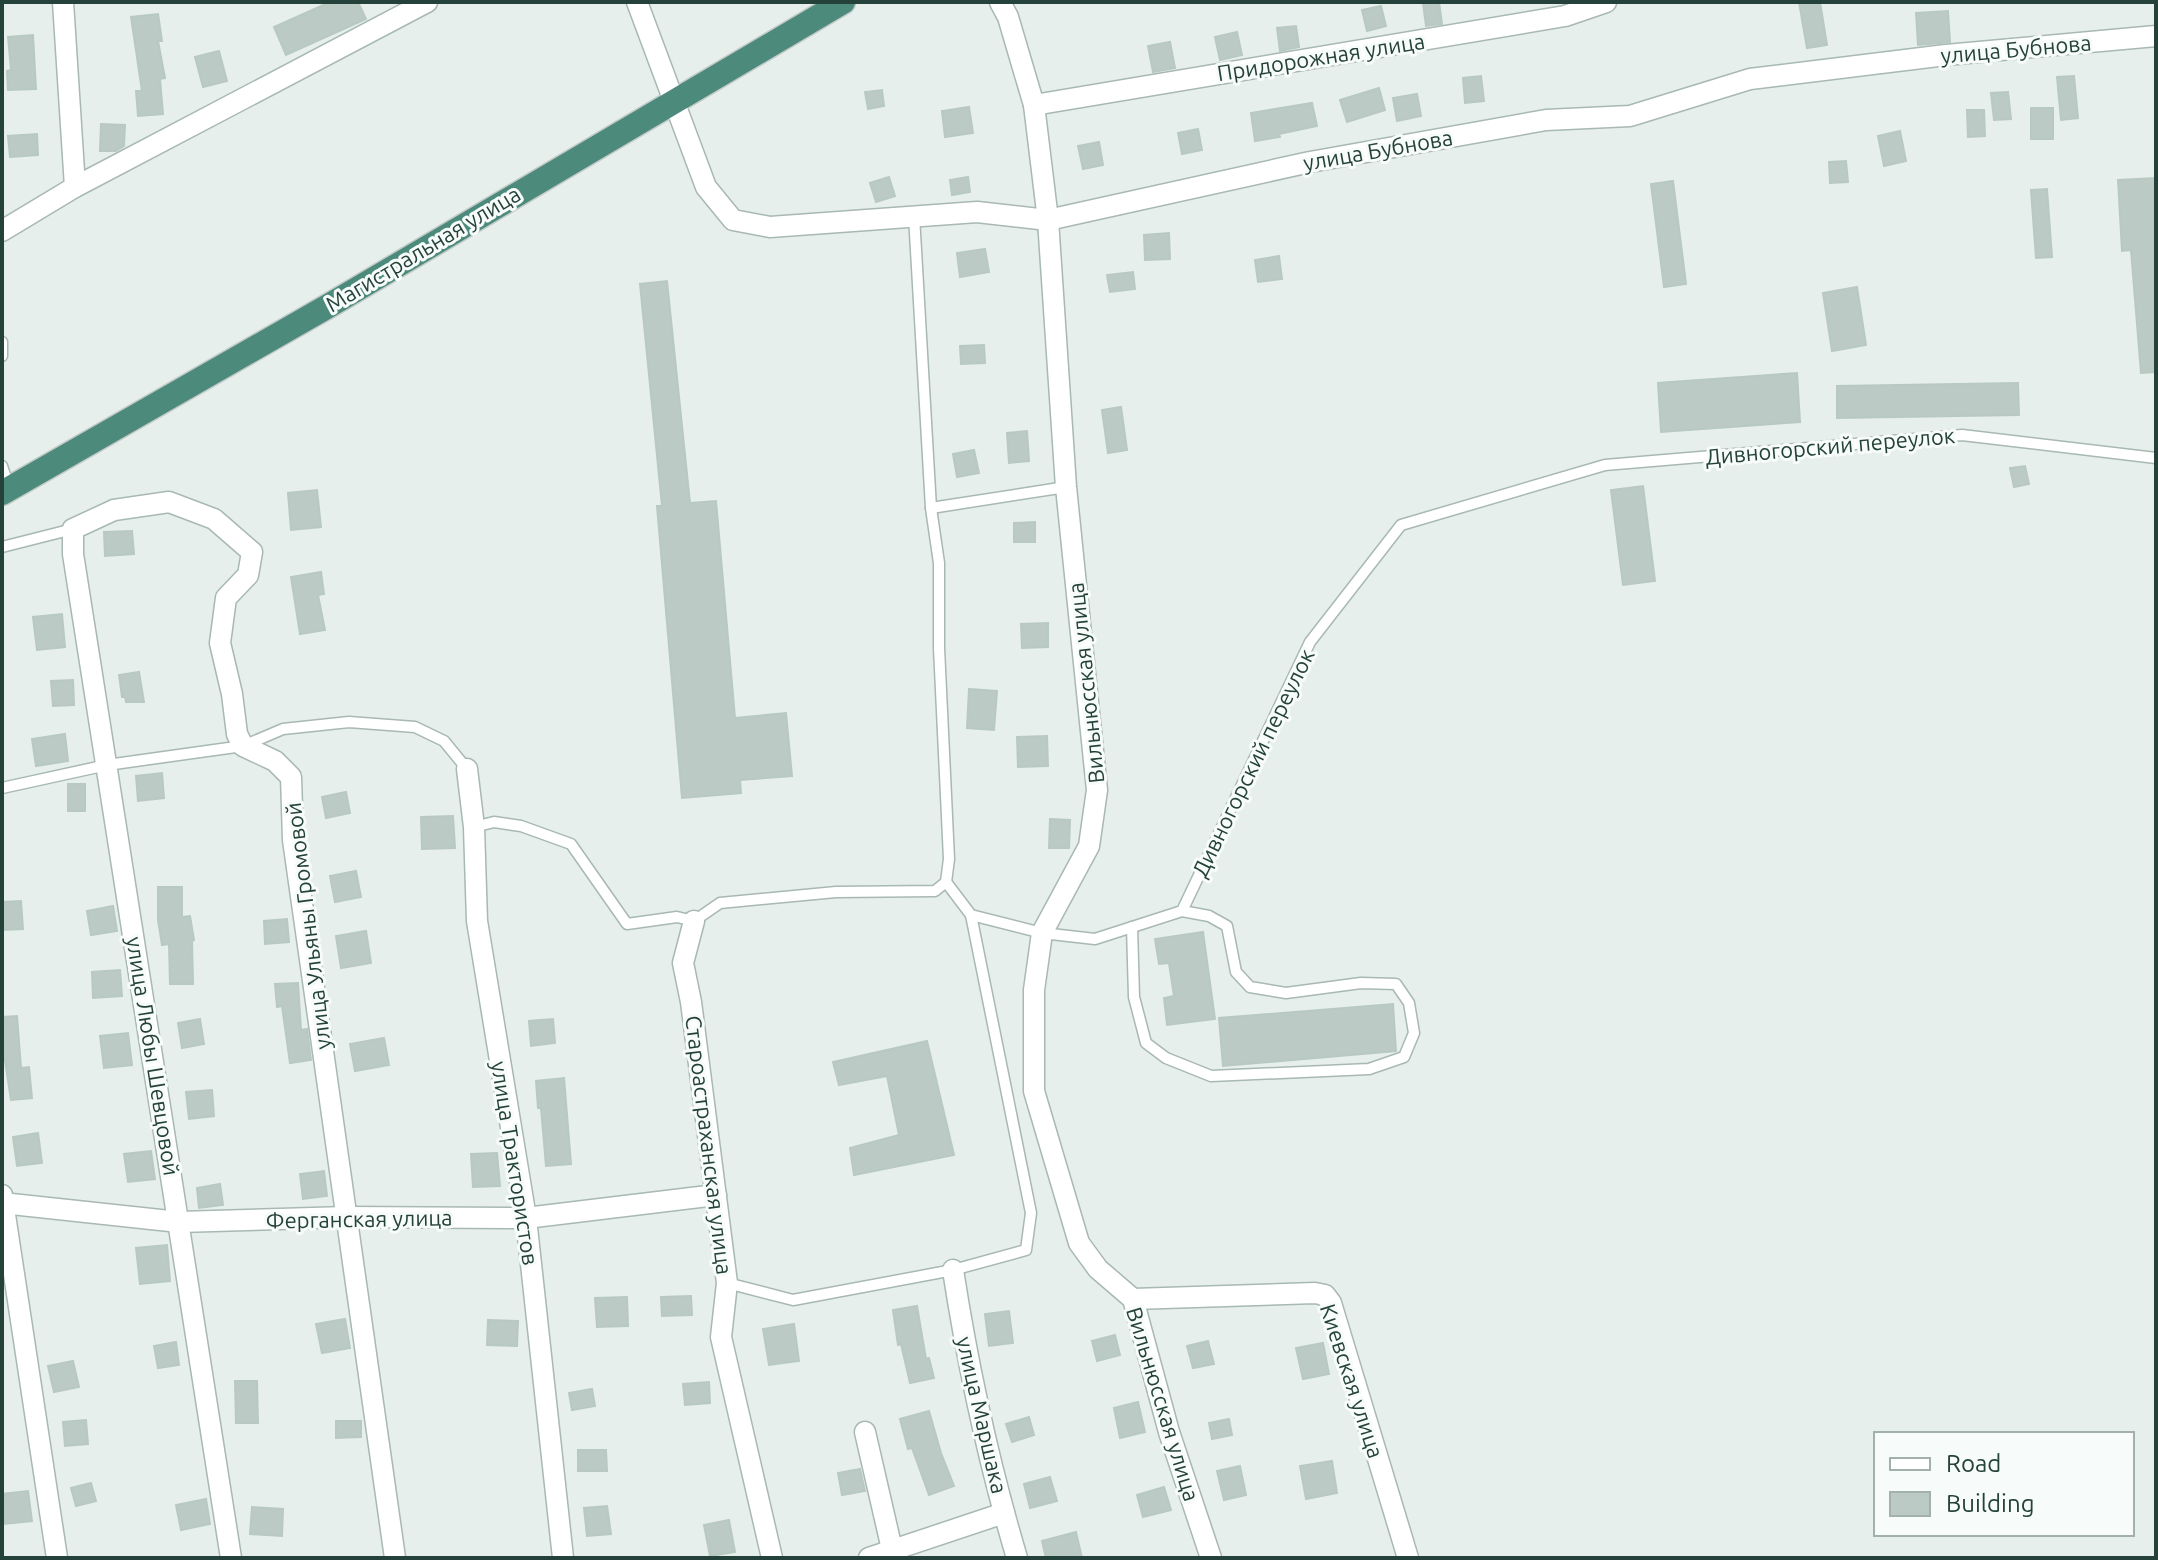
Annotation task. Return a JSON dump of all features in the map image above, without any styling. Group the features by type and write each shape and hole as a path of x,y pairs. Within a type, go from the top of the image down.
{"highway":[{"name":"Магистральная улица","path":"4,482 330,305 843,2"}],"street":[{"path":"63,2 75,187"},
{"path":"5,233 75,187 390,11 427,2"},
{"name":"улица Бубнова","path":"637,2 706,187 733,220 770,227 977,212 1048,220 1310,162 1483,131 1546,120 1630,116 1750,79 1946,55 2156,36"},
{"name":"Вильнюсская улица","path":"1000,2 1008,17 1034,105 1048,220 1066,487 1097,790 1089,846 1042,933 1034,990 1034,1091 1079,1243 1098,1269 1133,1299 1169,1432 1211,1558"},
{"name":"Придорожная улица","path":"1034,105 1565,16 1606,2"},
{"path":"73,529 114,510 169,502 214,519 252,552 248,575 226,598 220,643 232,694 237,734 243,746"},
{"name":"улица Любы Шевцовой","path":"73,529 73,554 231,1558"},
{"name":"улица Ульяны Громовой","path":"243,746 275,761 291,777 293,840 395,1558"},
{"name":"улица Трактористов","path":"467,769 474,827 477,921 526,1218 563,1558"},
{"name":"Староастраханская улица","path":"694,921 683,963 691,1002 727,1283 721,1337 772,1558"},
{"name":"Ферганская улица","path":"2,1200 179,1222 346,1217 526,1218 716,1195"},
{"path":"2,1200 57,1558"},
{"name":"улица Маршака","path":"953,1270 964,1341 1017,1558"},
{"name":"Киевская улица","path":"1133,1299 1325,1295 1331,1303 1408,1558"},
{"path":"865,1432 893,1554"},
{"path":"869,1558 893,1554 1004,1513"}],"lane":[{"path":"474,827 494,822 521,826 571,844 627,924 677,917 694,921 720,903 836,892 935,891 946,882 949,859 939,648 939,563 931,508 914,216"},
{"path":"2,342 2,356"},
{"name":"Дивногорский переулок","path":"1182,911 1310,642 1401,525 1605,465 1962,435 2156,458"},
{"path":"931,508 1066,487"},
{"path":"2,547 73,529"},
{"path":"2,788 107,765 243,746 283,729 349,722 415,727 444,741 467,769"},
{"path":"727,1283 793,1300 953,1270 1026,1250 1031,1213 971,915 946,882"},
{"path":"971,915 1042,933 1095,939 1132,927 1182,911 1209,916 1227,926 1236,972 1250,987 1286,993 1361,983 1396,984 1409,1003 1414,1033 1404,1057 1369,1069 1211,1076 1166,1058 1146,1043 1134,997 1132,927"}],"building":[{"path":"330,2 358,2 366,19 286,55 274,27"},
{"path":"1439,2 1442,24 1426,26 1423,3"},
{"path":"1799,2 1820,2 1827,45 1807,48"},
{"path":"1381,6 1386,26 1367,31 1362,10"},
{"path":"1948,11 1950,42 1918,45 1916,13"},
{"path":"158,14 162,41 158,41 165,78 160,79 163,114 138,116 136,91 142,91 131,17"},
{"path":"1296,26 1299,47 1280,51 1277,28"},
{"path":"1237,32 1242,55 1220,60 1215,37"},
{"path":"33,35 36,89 8,90 7,71 11,70 8,37"},
{"path":"1170,42 1175,68 1153,72 1148,46"},
{"path":"219,51 227,81 203,87 195,57"},
{"path":"1481,76 1484,101 1465,103 1463,78"},
{"path":"2074,76 2078,118 2061,120 2057,77"},
{"path":"1379,88 1385,110 1347,122 1340,100"},
{"path":"882,90 884,106 868,109 865,92"},
{"path":"2008,92 2011,119 1994,120 1991,93"},
{"path":"1417,94 1421,116 1397,121 1393,98"},
{"path":"1312,103 1317,126 1255,141 1251,113"},
{"path":"969,107 973,133 945,137 942,111"},
{"path":"2031,108 2053,108 2053,139 2031,139"},
{"path":"1967,110 1984,110 1985,136 1968,137"},
{"path":"101,124 125,125 124,146 116,151 100,151"},
{"path":"1198,129 1202,150 1182,154 1178,133"},
{"path":"1900,131 1906,161 1884,166 1878,136"},
{"path":"37,134 38,155 10,157 8,136"},
{"path":"1099,142 1103,165 1083,169 1078,146"},
{"path":"1846,161 1848,182 1830,183 1829,162"},
{"path":"889,177 895,196 876,202 870,183"},
{"path":"968,177 970,192 952,195 950,180"},
{"path":"2156,178 2156,372 2141,373 2131,250 2122,251 2118,180"},
{"path":"1673,181 1686,284 1664,287 1651,184"},
{"path":"2047,189 2052,257 2036,258 2031,190"},
{"path":"1169,233 1170,259 1145,260 1144,235"},
{"path":"985,249 989,272 960,277 957,253"},
{"path":"1279,256 1282,279 1258,282 1255,260"},
{"path":"1133,272 1135,289 1110,292 1107,275"},
{"path":"667,281 690,503 716,501 735,718 786,713 792,776 740,780 741,793 682,798 657,506 662,506 640,284"},
{"path":"1857,287 1866,345 1832,351 1823,293"},
{"path":"984,345 985,363 961,364 960,346"},
{"path":"1797,373 1800,422 1661,432 1658,383"},
{"path":"2018,383 2019,415 1837,418 1837,386"},
{"path":"1121,407 1127,450 1108,453 1102,410"},
{"path":"1027,431 1029,461 1009,463 1007,433"},
{"path":"974,450 979,473 957,477 953,454"},
{"path":"2025,466 2029,484 2014,487 2010,468"},
{"path":"1643,486 1655,581 1623,585 1611,490"},
{"path":"317,490 321,527 291,530 288,493"},
{"path":"1035,522 1035,542 1014,542 1014,523"},
{"path":"132,531 134,554 105,556 104,532"},
{"path":"321,572 324,594 318,595 325,630 300,634 291,577"},
{"path":"62,614 65,647 37,650 33,617"},
{"path":"1048,623 1048,647 1022,648 1021,624"},
{"path":"139,672 144,702 126,702 122,697 119,675"},
{"path":"73,680 74,705 53,706 51,681"},
{"path":"969,689 997,691 994,730 967,728"},
{"path":"65,734 68,761 36,766 32,739"},
{"path":"1047,736 1048,766 1018,767 1017,737"},
{"path":"162,773 164,798 138,801 136,776"},
{"path":"68,784 85,784 85,811 68,811"},
{"path":"346,792 350,813 326,818 322,797"},
{"path":"453,816 455,848 422,849 421,817"},
{"path":"1050,819 1070,820 1069,848 1049,848"},
{"path":"356,871 361,897 335,902 330,876"},
{"path":"158,887 182,887 182,917 190,916 194,940 193,984 170,984 169,944 162,945 158,920"},
{"path":"21,901 23,929 2,930 2,902"},
{"path":"113,906 117,931 91,935 87,911"},
{"path":"287,919 289,942 265,944 264,921"},
{"path":"366,931 371,963 341,968 336,936"},
{"path":"1203,932 1215,1019 1167,1025 1164,998 1174,996 1169,963 1159,964 1155,939"},
{"path":"120,970 122,996 93,998 92,972"},
{"path":"298,983 301,1030 307,1029 311,1060 290,1063 282,1006 277,1007 275,984"},
{"path":"1393,1004 1396,1051 1223,1066 1219,1018"},
{"path":"17,1016 21,1068 29,1067 32,1098 11,1100 2,1041 2,1017"},
{"path":"200,1019 204,1044 182,1048 178,1023"},
{"path":"553,1019 555,1043 531,1046 529,1021"},
{"path":"128,1033 132,1065 104,1068 100,1036"},
{"path":"384,1038 389,1065 355,1071 350,1044"},
{"path":"927,1041 954,1155 854,1175 850,1148 899,1135 887,1076 839,1085 833,1062"},
{"path":"564,1078 571,1164 546,1166 536,1081"},
{"path":"212,1090 214,1116 189,1119 186,1092"},
{"path":"38,1133 42,1163 17,1166 13,1137"},
{"path":"151,1151 155,1179 128,1182 124,1154"},
{"path":"497,1153 500,1186 473,1187 471,1154"},
{"path":"324,1171 327,1196 303,1199 300,1174"},
{"path":"220,1184 223,1205 199,1208 197,1188"},
{"path":"167,1245 170,1281 140,1284 136,1248"},
{"path":"691,1296 692,1315 662,1316 661,1297"},
{"path":"627,1297 628,1326 597,1327 595,1298"},
{"path":"917,1306 926,1359 929,1358 934,1378 910,1383 901,1344 898,1345 893,1310"},
{"path":"1009,1311 1013,1343 989,1346 985,1314"},
{"path":"345,1319 350,1348 322,1353 316,1324"},
{"path":"488,1320 518,1321 517,1346 487,1345"},
{"path":"794,1324 799,1361 769,1365 763,1329"},
{"path":"1115,1335 1120,1355 1097,1361 1092,1341"},
{"path":"1208,1341 1214,1364 1193,1368 1187,1346"},
{"path":"176,1342 179,1365 158,1368 154,1346"},
{"path":"1323,1343 1329,1374 1303,1379 1296,1348"},
{"path":"73,1361 79,1387 54,1392 48,1366"},
{"path":"235,1381 257,1381 258,1423 236,1423"},
{"path":"709,1382 710,1403 685,1405 683,1384"},
{"path":"592,1389 595,1406 572,1410 569,1393"},
{"path":"1138,1402 1145,1432 1120,1438 1114,1408"},
{"path":"929,1411 954,1486 929,1495 912,1448 908,1449 900,1419"},
{"path":"1029,1417 1034,1435 1012,1442 1006,1424"},
{"path":"1229,1419 1232,1435 1212,1439 1209,1423"},
{"path":"86,1420 88,1444 65,1446 63,1422"},
{"path":"336,1421 361,1421 361,1437 336,1438"},
{"path":"578,1450 606,1450 607,1471 578,1471"},
{"path":"1332,1461 1337,1493 1306,1499 1300,1466"},
{"path":"1240,1466 1246,1495 1224,1500 1217,1471"},
{"path":"860,1469 865,1491 842,1495 838,1473"},
{"path":"1050,1477 1057,1501 1030,1508 1024,1484"},
{"path":"91,1483 96,1501 76,1506 71,1488"},
{"path":"1164,1487 1171,1510 1143,1517 1137,1495"},
{"path":"28,1491 32,1521 4,1524 2,1494"},
{"path":"206,1499 210,1524 181,1530 176,1505"},
{"path":"607,1506 611,1534 587,1536 584,1508"},
{"path":"252,1507 283,1509 282,1536 250,1534"},
{"path":"729,1520 735,1552 710,1556 704,1525"},
{"path":"1076,1532 1082,1558 1046,1558 1042,1541"}]}
